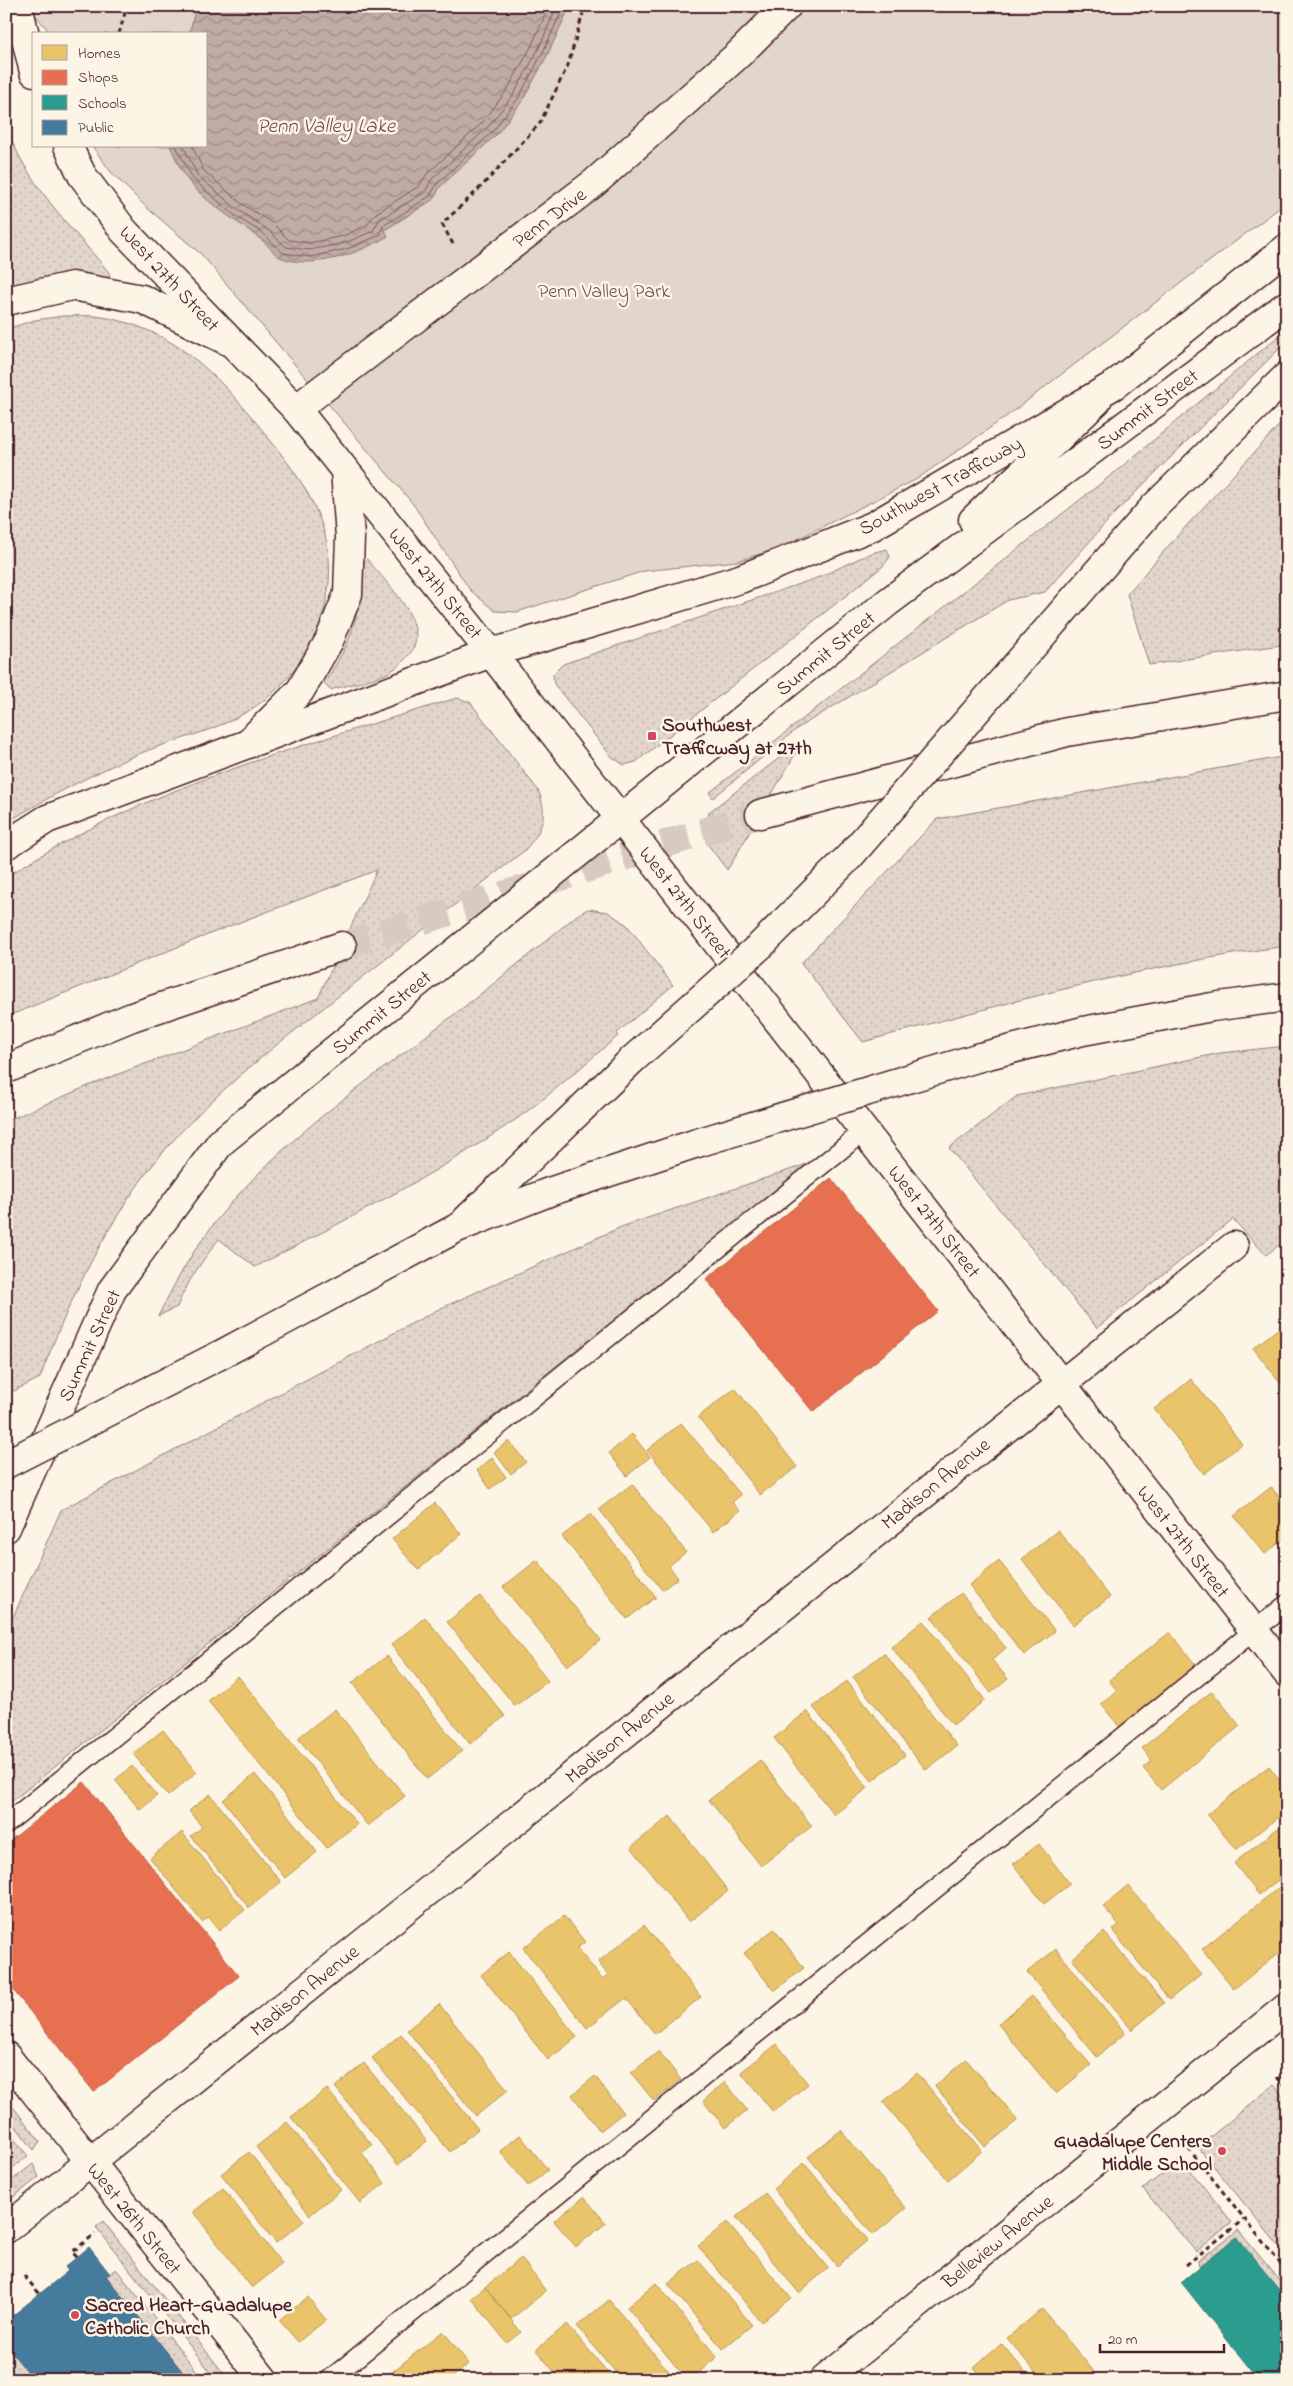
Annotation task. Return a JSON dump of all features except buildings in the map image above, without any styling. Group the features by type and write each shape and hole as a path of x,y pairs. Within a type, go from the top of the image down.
{"main road":[{"path":"18,6 32,64"},
{"name":"Penn Drive","path":"296,409 594,183 739,54 788,6"},
{"name":"West 27th Street","path":"69,148 82,175 124,231 296,409 491,653 1287,1673"},
{"name":"Southwest Trafficway","path":"6,845 47,819 491,653 740,578 873,526 1114,385 1287,248"},
{"path":"6,301 72,286 142,299 232,343"},
{"name":"Summit Street","path":"6,1528 112,1290 221,1142 888,602 1287,304"},
{"path":"458,1228 632,1060 761,945 850,857 1046,628 1154,507 1287,376"},
{"name":"Summit Street","path":"888,602 1114,385"},
{"path":"247,744 300,691 329,641 348,594 350,537 345,471"},
{"path":"760,814 1067,732 1287,695"},
{"path":"6,1069 132,1017 342,946"},
{"path":"6,1464 220,1354 458,1228 550,1192 697,1143 980,1057 1084,1030 1212,1007 1287,997"},
{"name":"Madison Avenue","path":"6,2229 1061,1382 1234,1246"},
{"name":"Belleview Avenue","path":"824,2380 1287,2007"},
{"name":"West 26th Street","path":"6,2056 264,2380"}],"lane":[{"path":"6,1824 864,1131"},
{"path":"329,2380 1287,1604"}],"path":[{"path":"120,32 127,6"},
{"path":"456,249 442,224 482,186 540,123 568,65 585,6"},
{"path":"1277,2077 1287,2088"},
{"path":"1188,2148 1283,2267 1287,2263"},
{"path":"1186,2265 1244,2219"},
{"path":"77,2257 72,2252 95,2234"},
{"path":"24,2276 40,2294"}],"green space":[{"name":"Penn Valley Park","path":"28,6 1287,6 1287,202 1007,416 917,479 780,548 737,561 644,571 517,612 495,611 470,590 413,504 202,255 145,206 111,172 93,148 208,148 208,32 49,32"},
{"path":"6,126 25,166 64,220 107,270 110,275 108,280 6,290"},
{"path":"63,316 96,316 122,321 146,330 188,354 225,387 284,458 314,504 327,544 329,571 327,599 319,625 308,650 292,673 273,693 250,710 224,724 154,748 106,769 6,823 6,329 35,320"},
{"path":"1287,329 1287,341 1113,515 1045,592 1008,600 798,728 713,798 709,793 1119,469"},
{"path":"1287,417 1287,644 1149,665 1127,594 1178,535"},
{"path":"887,549 890,557 882,567 636,762 624,765 611,756 554,684 553,674 563,664 814,579 869,554"},
{"path":"367,559 405,606 416,633 414,645 407,657 395,669 386,674 330,690 324,683 342,654 353,627 359,599 361,565"},
{"path":"457,698 470,702 538,790 543,815 542,823 535,837 524,851 306,1021 234,1081 189,1124 148,1171 100,1245 74,1297 40,1378 6,1395 6,1121 95,1083 318,998 377,870 222,929 6,1017 6,877 58,845 168,793 282,752"},
{"path":"804,739 727,870 706,842 709,812"},
{"path":"1287,756 1287,946 1233,954 1126,975 1021,1000 863,1042 801,963 937,819"},
{"path":"588,909 608,912 627,925 673,985 617,1033 618,1036 554,1090 484,1141 421,1179 255,1267 219,1239 195,1272 177,1307 158,1316 185,1266 204,1237 228,1206 284,1149 345,1098 474,999 577,915"},
{"path":"1287,1046 1287,1239 1266,1255 1233,1219 1097,1328 949,1148 1017,1096 1220,1053"},
{"path":"810,1163 6,1806 6,1633 61,1510 439,1309 621,1227"},
{"path":"1274,2085 1287,2101 1287,2256 1198,2147"},
{"path":"6,2098 40,2141 34,2150 6,2114"},
{"path":"6,2129 28,2156 6,2173 6,2162 12,2158 6,2150"},
{"path":"1181,2159 1232,2222 1196,2252 1143,2189"},
{"path":"33,2164 39,2177 6,2203 6,2185"},
{"path":"103,2221 229,2380 217,2380 96,2227"},
{"path":"1238,2230 1287,2289 1283,2294 1236,2237 1200,2266 1199,2260"},
{"path":"116,2269 204,2380 189,2380 106,2276"},
{"path":"9,2349 34,2380 6,2380 6,2351"}],"water":[{"name":"Penn Valley Lake","path":"196,6 570,6 548,54 523,100 497,134 440,187 434,199 385,230 388,236 377,242 351,254 323,261 309,262 282,258 273,252 262,240 206,199 182,171 171,148 208,148 208,32 190,32"}],"tunnel":[{"path":"342,946 760,814"}],"place":[{"name":"Southwest Trafficway at 27th","path":"652,736"},
{"name":"Guadalupe Centers Middle School","path":"1222,2151"},
{"name":"Sacred Heart-Guadalupe Catholic Church","path":"75,2315"}]}
